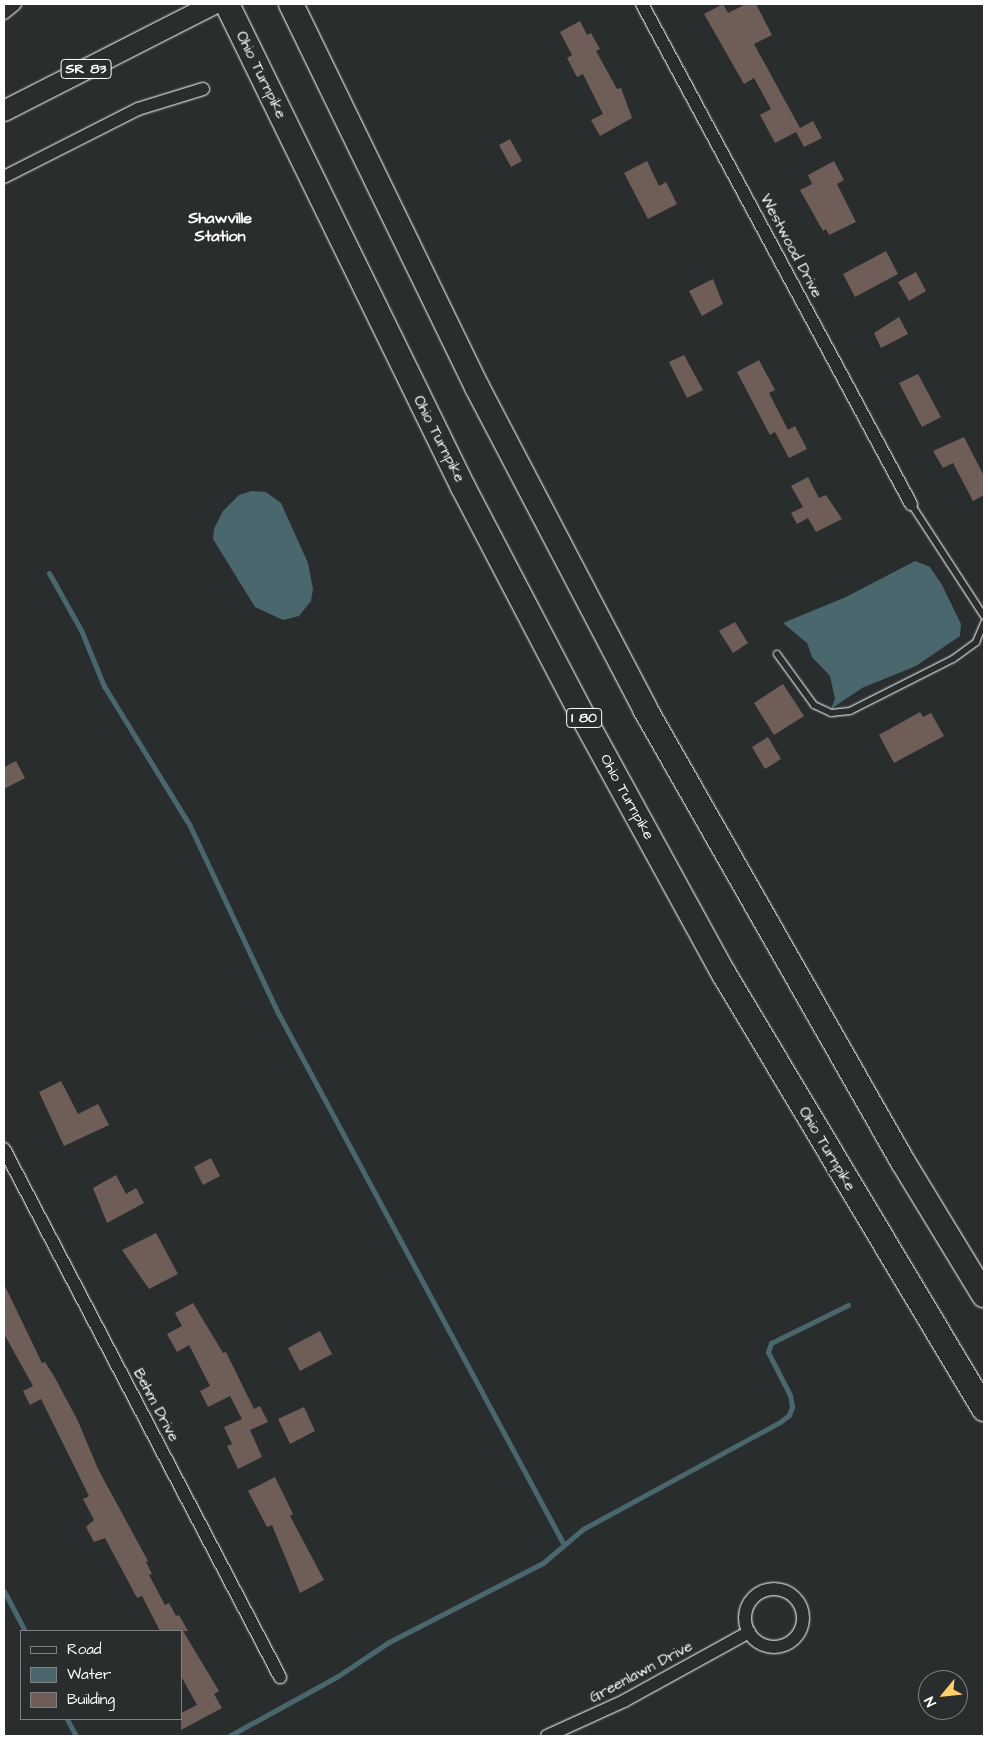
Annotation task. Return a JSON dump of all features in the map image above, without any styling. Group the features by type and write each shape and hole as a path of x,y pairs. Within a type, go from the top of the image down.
{"highway":[{"name":"Ohio Turnpike","path":"227,4 463,487 582,715 724,974 984,1409"},
{"path":"291,4 477,387 645,709 863,1093 984,1296"}],"main road":[{"name":"SR 83","path":"4,111 214,4"}],"street":[{"path":"4,13 15,4"},
{"name":"Westwood Drive","path":"642,4 911,504"},
{"path":"4,177 138,109 203,89"},
{"name":"Behm Drive","path":"4,1149 280,1677"},
{"path":"778,1589 798,1602 802,1609 802,1626 793,1640 768,1647 760,1644 749,1632 747,1608 762,1591 778,1589"},
{"name":"Greenlawn Drive","path":"547,1736 624,1701 749,1632"}],"lane":[{"path":"911,504 984,616"},
{"path":"777,654 814,705 832,713 850,711 953,659 976,642 984,623"}],"water":[{"path":"252,491 266,492 281,503 308,563 313,589 311,601 299,616 283,620 255,607 213,539 214,529 223,511 239,495"},
{"path":"915,561 930,567 942,585 961,624 960,636 916,666 862,688 831,709 835,699 830,676 812,657 807,643 783,623 846,597"}],"building":[{"path":"723,4 728,13 746,4 756,4 772,35 754,44 800,128 813,121 822,138 804,147 796,132 775,143 760,115 771,109 754,78 744,84 704,14"},
{"path":"580,21 587,35 591,33 600,49 596,51 617,89 621,88 632,118 600,136 591,120 603,114 583,74 577,77 567,58 572,55 560,32"},
{"path":"510,139 522,161 511,167 499,145"},
{"path":"647,161 659,186 666,182 677,204 648,219 624,173"},
{"path":"834,161 844,180 837,184 856,222 829,235 826,229 823,231 800,190 812,184 808,175"},
{"path":"886,251 898,274 855,297 843,274"},
{"path":"916,272 926,291 909,301 898,282"},
{"path":"713,279 723,304 702,316 689,291"},
{"path":"899,317 908,334 881,348 874,333"},
{"path":"684,355 703,390 687,398 669,362"},
{"path":"759,360 775,390 769,393 788,430 795,426 807,449 789,458 775,432 770,435 737,372"},
{"path":"918,374 941,417 922,427 899,383"},
{"path":"964,437 984,476 984,495 973,501 953,463 943,468 933,451"},
{"path":"808,477 819,498 826,495 842,519 816,532 808,518 797,524 791,513 803,507 791,486"},
{"path":"735,622 748,643 733,653 719,631"},
{"path":"783,684 804,716 774,735 754,703"},
{"path":"920,712 923,717 931,713 944,736 894,763 879,735"},
{"path":"768,737 781,759 765,769 752,747"},
{"path":"16,761 25,778 4,789 4,767"},
{"path":"61,1081 78,1114 98,1104 109,1125 64,1146 39,1092"},
{"path":"211,1158 220,1176 203,1185 194,1167"},
{"path":"116,1175 126,1194 136,1188 144,1203 107,1223 93,1188"},
{"path":"156,1233 178,1274 149,1289 122,1250"},
{"path":"4,1284 42,1363 45,1362 54,1376 78,1421 98,1469 148,1561 146,1562 152,1574 149,1575 165,1605 169,1603 176,1616 179,1615 188,1631 183,1631 219,1691 214,1694 222,1708 181,1730 182,1712 197,1705 182,1678 182,1630 159,1630 142,1596 137,1598 105,1538 94,1542 86,1527 94,1520 83,1499 89,1496 41,1399 30,1405 23,1391 33,1386 4,1334"},
{"path":"193,1303 223,1353 226,1352 254,1409 260,1406 268,1422 250,1430 262,1457 238,1469 227,1446 232,1444 224,1427 242,1419 230,1396 208,1407 200,1391 210,1386 189,1345 177,1352 167,1334 182,1326 175,1313"},
{"path":"320,1331 332,1354 300,1371 288,1348"},
{"path":"304,1407 315,1431 290,1444 278,1419"},
{"path":"275,1477 293,1514 290,1516 324,1580 300,1593 272,1525 267,1527 248,1491"}],"waterway":[{"path":"49,573 81,630 104,686 190,826 277,1011 564,1545"},
{"path":"229,1736 338,1676 389,1642 543,1563 583,1529 780,1422 789,1415 792,1407 790,1395 768,1352 771,1343 848,1305"},
{"path":"4,1591 24,1630"},
{"path":"68,1720 76,1736"}],"district":[{"name":"Shawville Station","path":"220,227"}]}
